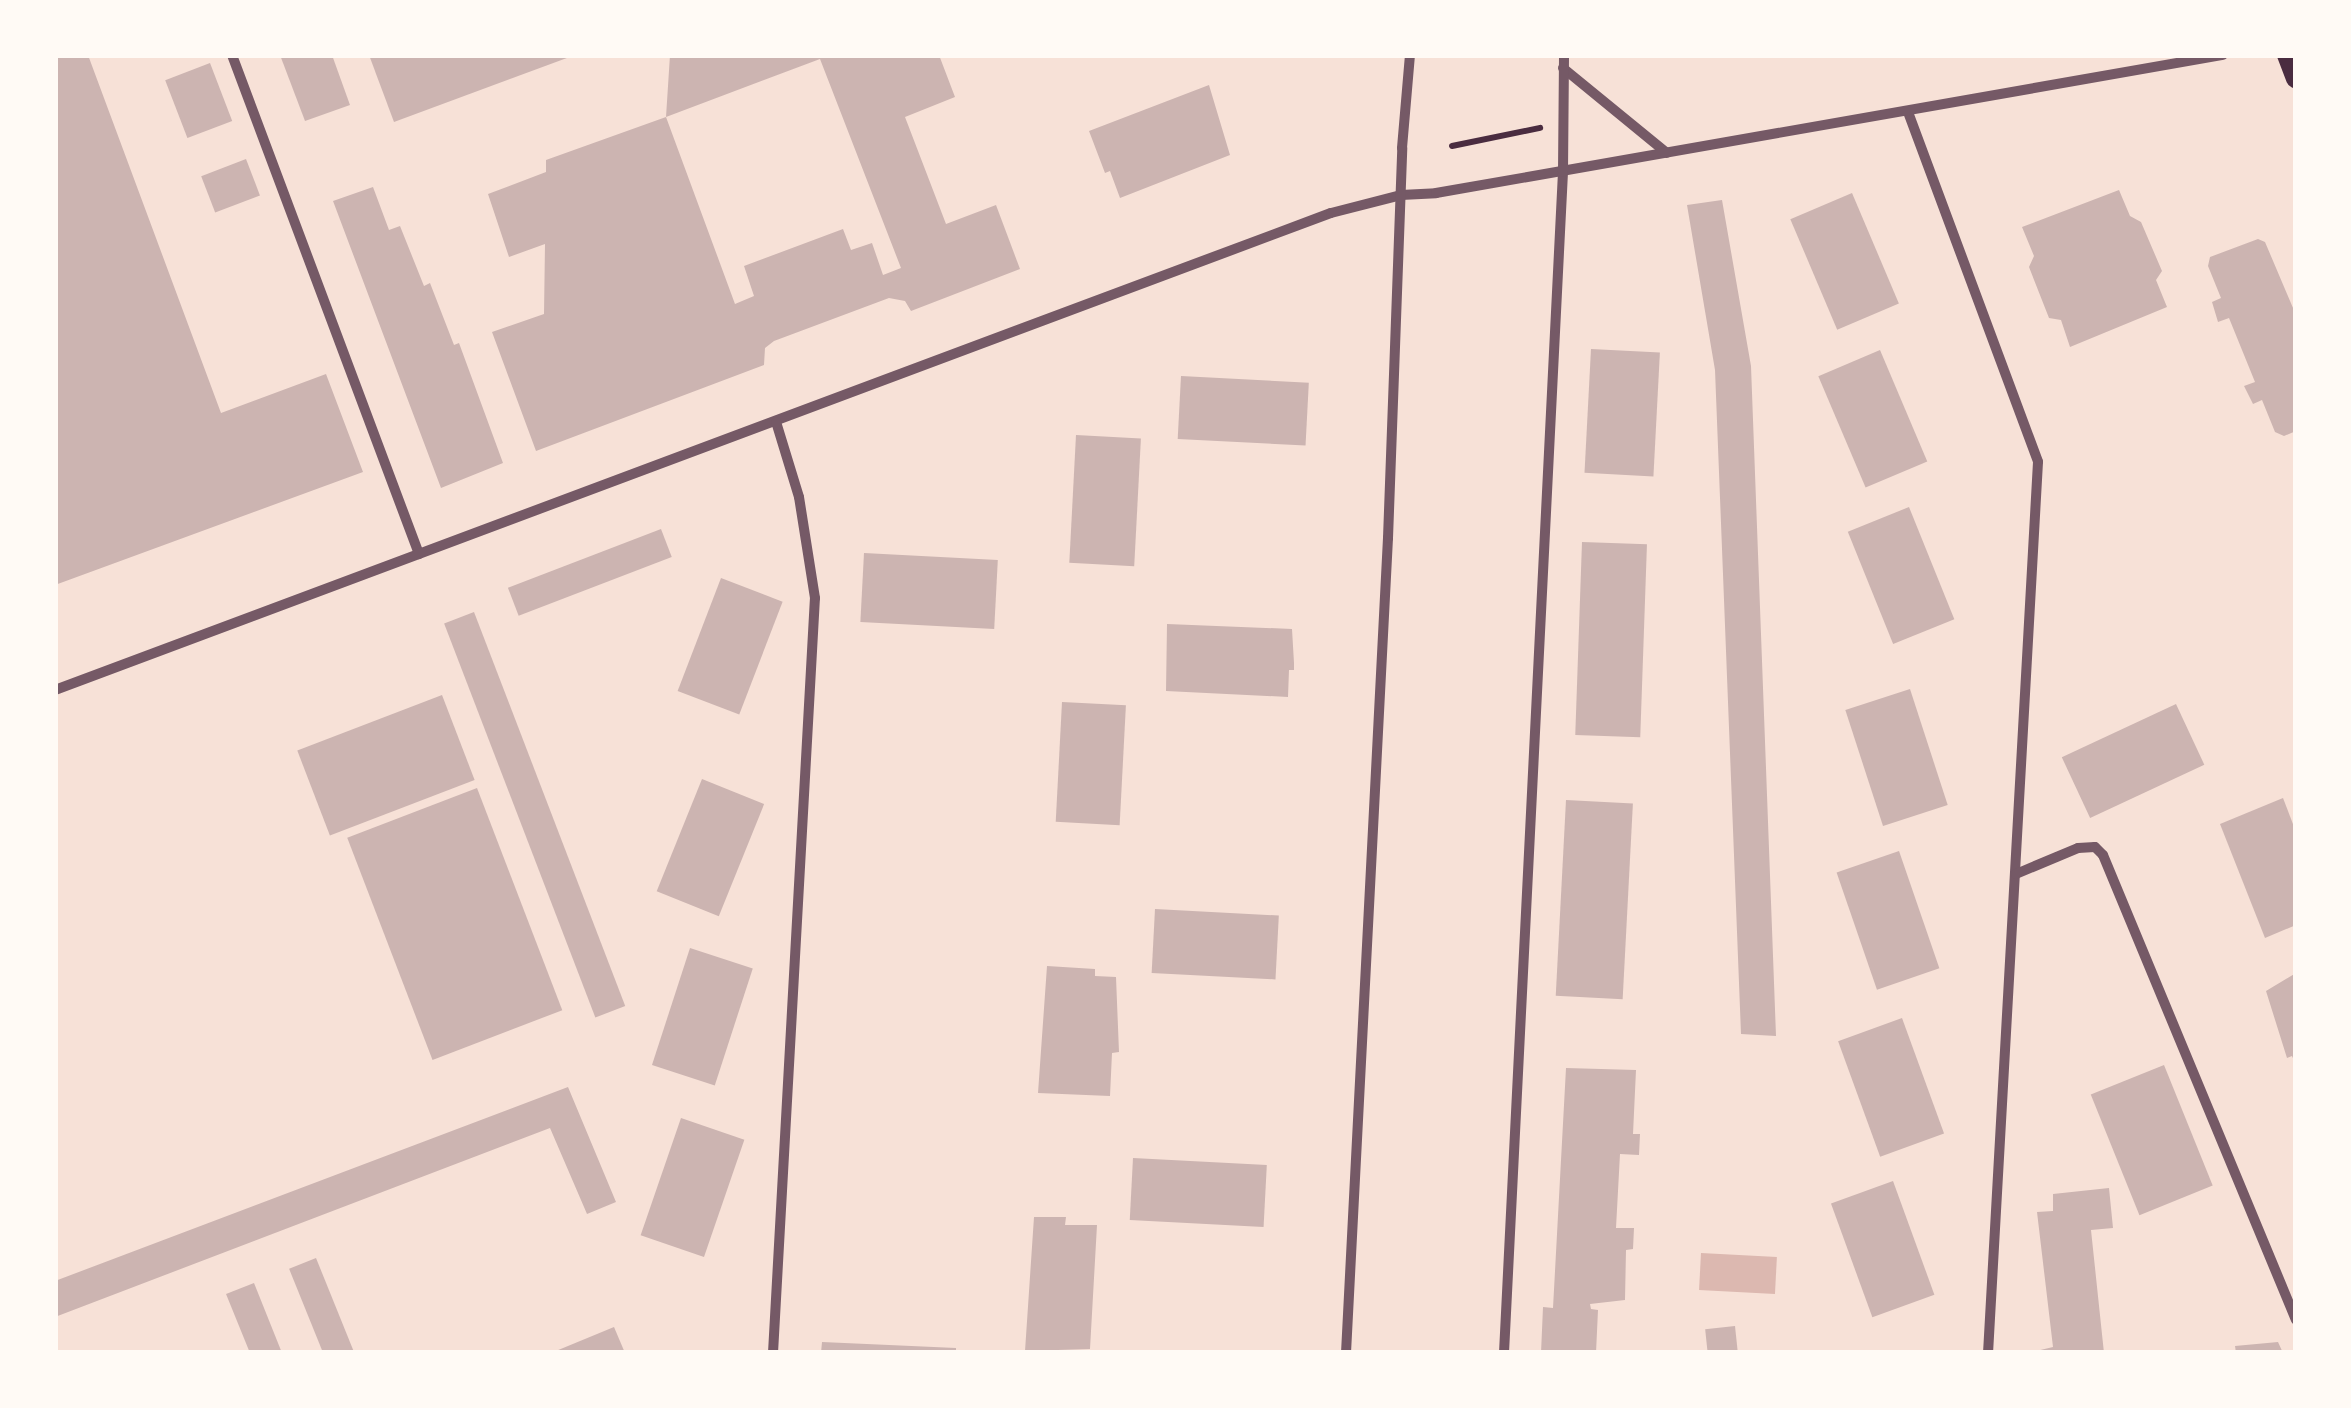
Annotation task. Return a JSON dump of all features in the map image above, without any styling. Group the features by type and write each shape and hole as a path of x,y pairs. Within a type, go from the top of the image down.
{"main road":[{"path":"2287,55 2296,78"}],"street":[{"path":"232,55 419,554"},
{"path":"1346,1353 1410,55"},
{"path":"55,690 1313,218 1401,195 1563,172 2223,55"},
{"path":"1564,61 1668,152"},
{"path":"1504,1353 1563,172 1564,61"},
{"path":"1908,112 2038,462 1988,1353"},
{"path":"773,1353 815,598 799,497 776,422"},
{"path":"2016,874 2081,847 2095,847 2103,855 2296,1320"}],"path":[{"path":"1452,146 1556,125"}],"shaded area":[{"path":"1701,1253 1777,1257 1775,1294 1699,1290"}],"building":[{"path":"55,55 88,55 221,413 326,374 363,472 55,585"},
{"path":"280,55 332,55 350,105 305,121"},
{"path":"369,55 575,55 394,122"},
{"path":"670,55 939,55 955,97 905,117 946,224 996,205 1020,269 911,311 905,301 889,298 774,341 765,348 764,365 536,451 492,332 544,314 545,244 509,257 488,194 546,172 546,160 666,117","holes":["820,59 901,268 883,275 872,243 851,250 843,229 744,266 754,296 735,304 666,117"]},
{"path":"210,63 232,121 187,138 165,80"},
{"path":"1209,85 1230,155 1120,198 1110,171 1105,173 1089,131"},
{"path":"246,159 260,195 215,213 201,176"},
{"path":"373,187 389,230 400,226 424,286 430,283 454,345 459,343 503,463 441,488 333,201"},
{"path":"2119,190 2130,216 2141,222 2162,271 2156,280 2167,307 2070,347 2061,320 2049,318 2029,267 2034,256 2022,227"},
{"path":"1852,193 1899,303 1837,330 1790,219"},
{"path":"1722,200 1751,366 1776,1036 1741,1034 1715,370 1687,205"},
{"path":"2258,239 2265,242 2296,315 2296,431 2284,436 2275,432 2262,400 2253,404 2244,386 2255,382 2229,318 2218,322 2212,302 2221,298 2208,266 2210,257"},
{"path":"1591,349 1660,353 1653,476 1585,473"},
{"path":"1880,350 1927,461 1866,488 1818,376"},
{"path":"1181,376 1309,383 1306,446 1178,439"},
{"path":"1076,435 1141,438 1134,566 1069,563"},
{"path":"1909,507 1954,619 1893,644 1848,532"},
{"path":"661,529 672,557 519,616 508,588"},
{"path":"1582,542 1647,544 1640,737 1575,735"},
{"path":"864,553 998,560 994,629 860,622"},
{"path":"721,578 783,602 739,715 678,691"},
{"path":"474,612 625,1006 595,1017 444,623"},
{"path":"1167,624 1292,629 1294,670 1289,670 1288,697 1166,691"},
{"path":"1910,689 1948,805 1883,826 1845,710"},
{"path":"442,695 475,780 330,836 297,751"},
{"path":"1062,702 1126,705 1120,825 1056,822"},
{"path":"2176,704 2204,765 2090,818 2062,757"},
{"path":"702,779 764,804 719,916 657,891"},
{"path":"477,788 562,1010 433,1060 347,838"},
{"path":"2283,798 2296,832 2296,925 2265,938 2220,824"},
{"path":"1566,800 1633,804 1623,999 1556,996"},
{"path":"1899,851 1939,968 1877,990 1837,872"},
{"path":"1155,909 1279,915 1275,979 1152,973"},
{"path":"690,948 753,968 715,1085 652,1065"},
{"path":"1047,966 1095,969 1095,976 1116,977 1119,1052 1112,1053 1110,1096 1038,1093"},
{"path":"2296,973 2296,1065 2292,1056 2287,1058 2266,991"},
{"path":"1902,1018 1944,1134 1880,1157 1838,1041"},
{"path":"2164,1065 2213,1186 2139,1215 2091,1095"},
{"path":"1566,1068 1636,1070 1633,1134 1640,1134 1639,1155 1620,1154 1616,1228 1634,1228 1633,1249 1626,1250 1625,1300 1590,1304 1591,1309 1598,1310 1596,1353 1541,1353 1543,1307 1553,1308"},
{"path":"568,1087 616,1202 587,1214 550,1128 55,1317 55,1281"},
{"path":"681,1118 744,1140 704,1257 641,1235"},
{"path":"1133,1158 1267,1165 1264,1227 1130,1220"},
{"path":"1893,1181 1934,1295 1872,1317 1831,1204"},
{"path":"2109,1188 2113,1228 2091,1230 2104,1353 2028,1353 2053,1347 2037,1212 2053,1211 2053,1194"},
{"path":"1034,1217 1066,1217 1065,1225 1097,1225 1090,1349 1025,1351"},
{"path":"316,1258 354,1353 323,1353 289,1269"},
{"path":"254,1283 282,1353 250,1353 226,1294"},
{"path":"1735,1326 1738,1353 1708,1353 1705,1329"},
{"path":"614,1327 625,1353 551,1353"},
{"path":"822,1342 956,1348 956,1353 821,1353"},
{"path":"2278,1342 2283,1353 2236,1353 2235,1346"}]}
